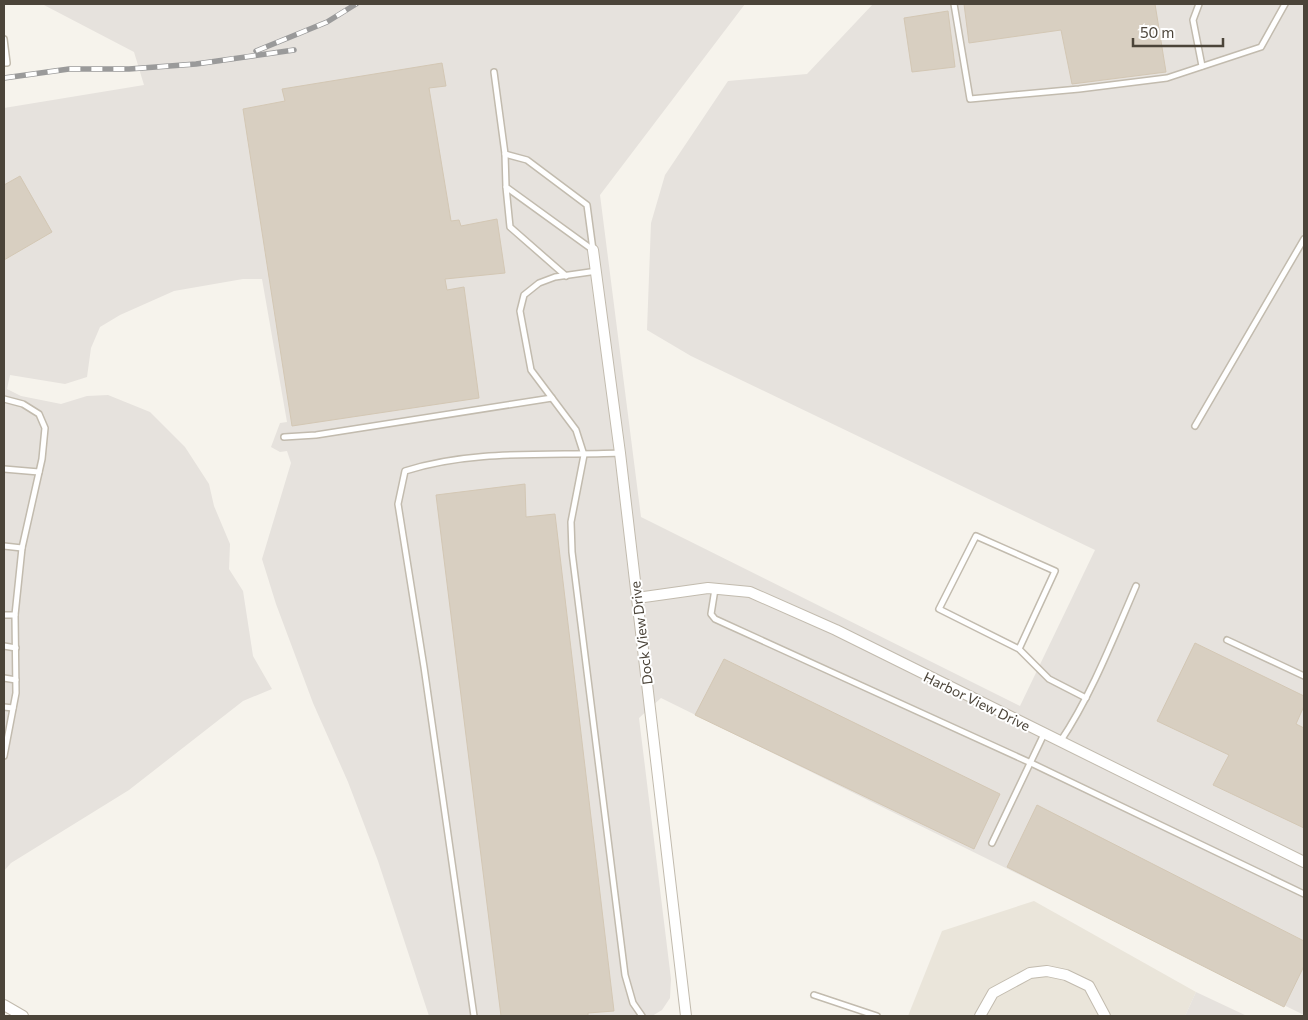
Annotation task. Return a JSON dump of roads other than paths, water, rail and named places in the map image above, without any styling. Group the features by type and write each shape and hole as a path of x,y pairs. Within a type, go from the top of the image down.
{"street":[{"name":"Dock View Drive","path":"593,250 620,453 686,1016"},
{"name":"Harbor View Drive","path":"637,598 715,589 750,592 794,611 1304,862"},
{"path":"980,1016 993,993 1030,973 1047,971 1066,975 1089,986 1105,1016"},
{"path":"4,1006 23,1016"}],"lane":[{"path":"954,4 970,99 1079,89 1167,78 1261,46 1285,4"},
{"path":"1199,4 1193,20 1202,66"},
{"path":"4,39 7,63 4,63"},
{"path":"494,72 505,154 510,227 566,276"},
{"path":"505,154 528,160 587,205 593,250"},
{"path":"506,187 593,250"},
{"path":"1196,426 1304,239"},
{"path":"597,271 538,283 524,295 520,311 531,370 576,430 584,455 571,522 572,552 625,975 633,1003 642,1016"},
{"path":"4,398 23,404 39,414 45,428 39,472 22,548 16,615 14,708 4,756"},
{"path":"284,437 316,436 552,398"},
{"path":"474,1016 424,667 398,504 405,471 430,463 487,457 620,453"},
{"path":"4,469 39,472"},
{"path":"1018,649 1055,571 976,536 939,609 1018,649 1049,679 1086,698"},
{"path":"4,546 22,548"},
{"path":"1060,742 1086,698 1136,586"},
{"path":"715,589 711,614 714,619 1031,763 1304,894"},
{"path":"4,615 16,615"},
{"path":"1227,640 1304,676"},
{"path":"4,646 16,648"},
{"path":"4,678 16,680"},
{"path":"4,707 14,708"},
{"path":"992,843 1044,734"},
{"path":"814,995 877,1016"}],"railway":[{"path":"256,51 327,22 356,4"},
{"path":"4,78 69,69 129,69 196,64 294,50"}]}
